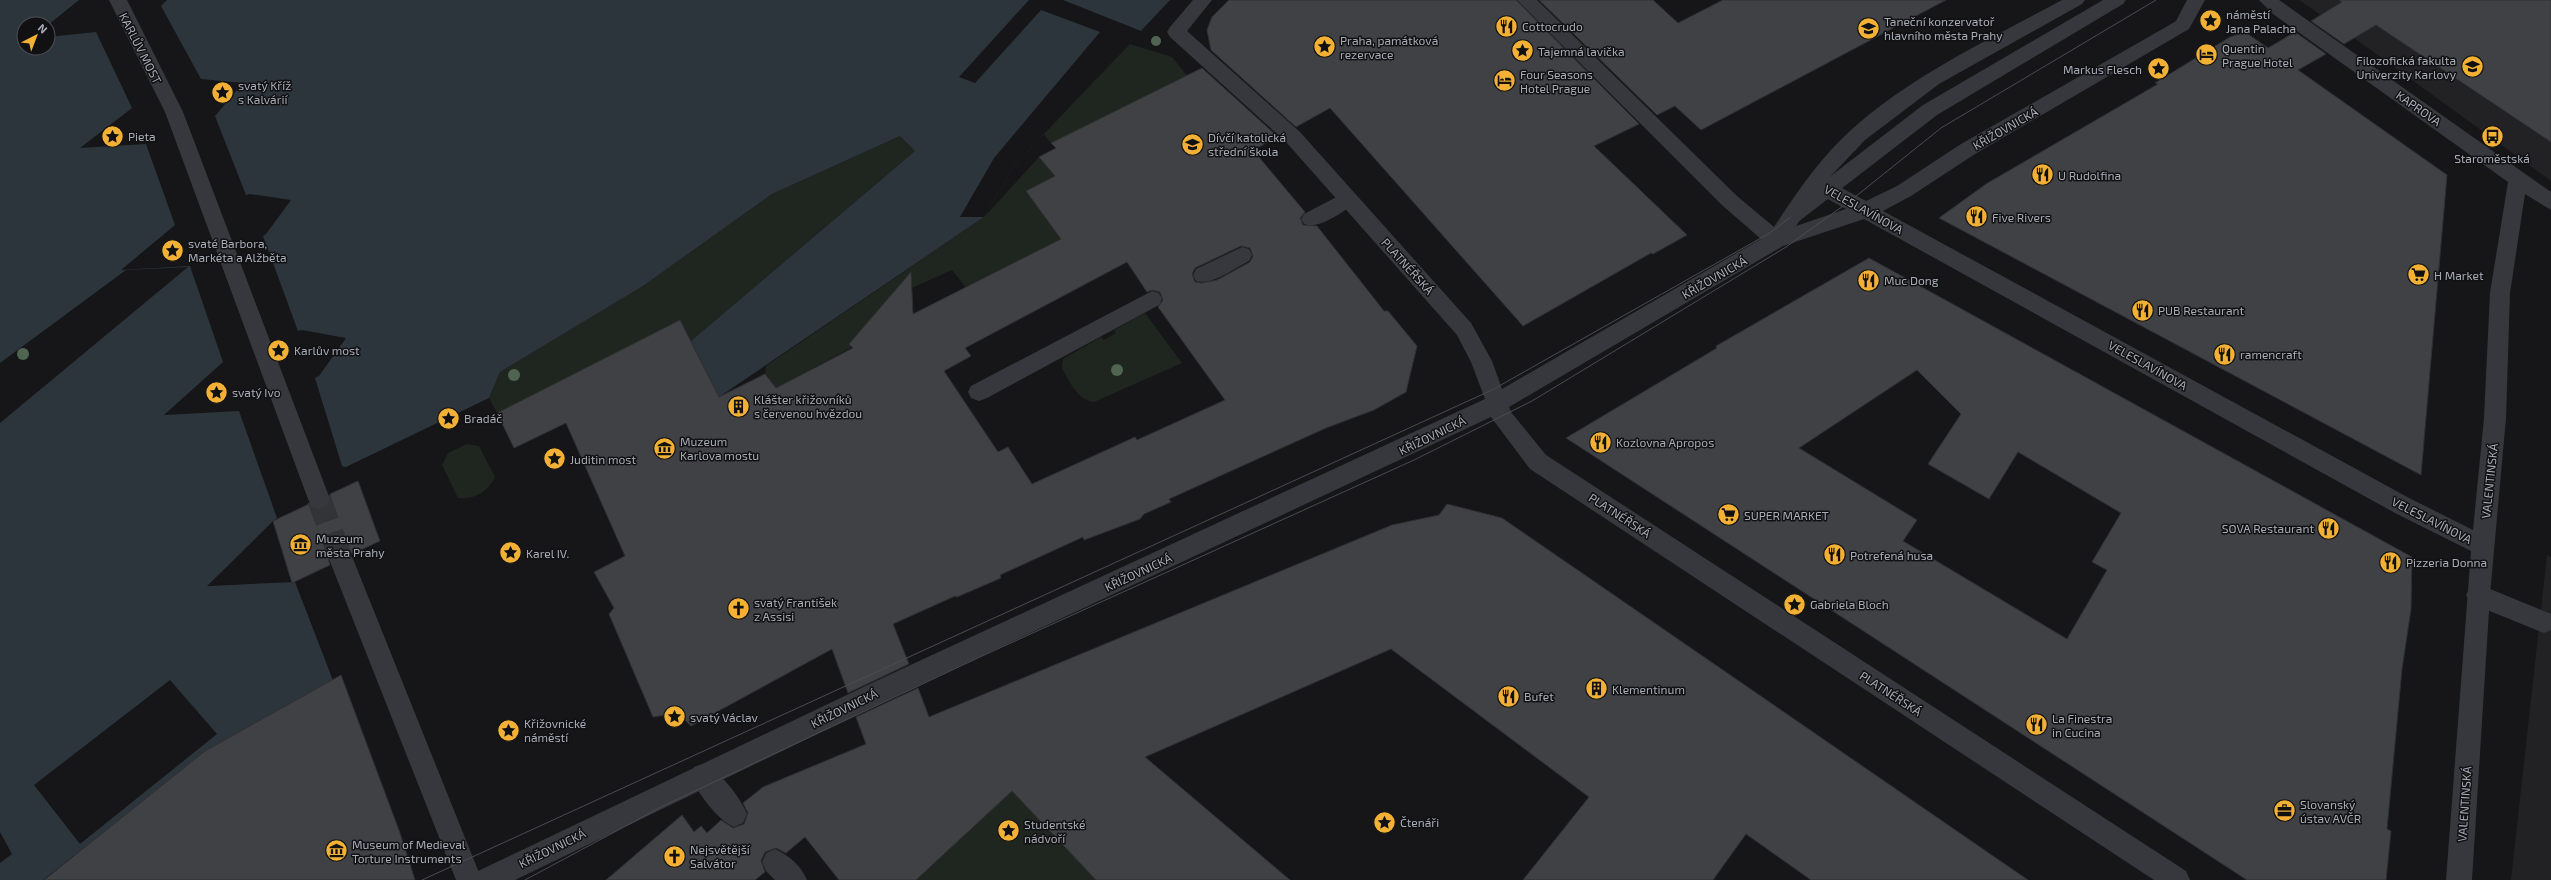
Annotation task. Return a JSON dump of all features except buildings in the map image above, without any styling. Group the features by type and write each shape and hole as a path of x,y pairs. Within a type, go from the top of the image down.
{"street":[{"name":"KARLŮV MOST","path":"118,0 174,112 319,499"},
{"name":"PLATNÉŘSKÁ","path":"1203,0 1176,32 1293,137 1464,330 1481,361 1502,417 1538,462 2177,880"},
{"path":"1526,0 1730,201 1776,240"},
{"name":"KŘIŽOVNICKÁ","path":"1776,240 1791,217 1821,186 1858,135 1932,79 2076,0"},
{"path":"1821,186 1930,110 2117,0"},
{"name":"KŘIŽOVNICKÁ","path":"487,880 885,689 1392,455 1496,404 1776,240 1867,210 1904,191 1968,149 2183,25 2196,0"},
{"name":"KAPROVA","path":"2268,0 2279,10 2551,202"},
{"name":"VALENTINSKÁ","path":"2459,880 2478,595 2495,418 2500,293 2518,178"},
{"name":"VELESLAVÍNOVA","path":"1821,186 2396,502 2483,546"},
{"path":"1311,219 1348,199"},
{"path":"1204,275 1242,255"},
{"path":"979,392 1152,299"},
{"path":"342,559 365,622 393,686 469,880"},
{"path":"2478,595 2544,622"},
{"path":"703,776 734,814"},
{"path":"775,862 794,880"}],"shaded area":[{"path":"0,0 1170,0 1014,166 984,217 719,397 691,341 915,151 900,136 772,194 643,286 500,372 489,398 348,466 273,521 208,586 295,581 333,680 72,857 43,880 0,880 0,863 12,854 0,832 0,423 188,267 126,270 0,363"},
{"name":"Filozofická fakulta Univerzity Karlovy","path":"2299,0 2551,0 2551,181 2357,40"},
{"path":"1130,44 1172,57 1192,82 1051,143 1044,134"},
{"path":"900,136 915,151 691,341 680,320 497,413 489,398 500,372 643,286 772,194"},
{"path":"1039,157 1055,176 1026,191 1051,225 1064,237 967,289 952,270 905,291 852,347 776,388 765,374 766,366 984,217"},
{"path":"1145,313 1182,363 1094,402 1083,398 1075,390 1062,368 1063,359 1101,337 1104,340 1116,333 1114,330"},
{"path":"467,444 479,446 495,477 489,487 480,494 470,498 458,498 442,465 448,453"},
{"path":"2547,555 2551,557 2551,880 2511,880"},
{"name":"Studentské nádvoří","path":"1012,791 1096,880 916,880"}],"pier":[{"name":"Karlův most","path":"79,0 167,0 161,6 201,79 243,83 215,116 246,195 250,194 291,200 263,236 298,331 302,330 346,338 319,376 315,378 342,466 349,468 274,522 212,584 297,580 335,679 333,680 295,582 207,586 277,518 239,411 164,415 223,362 190,266 121,270 175,225 146,144 80,148 132,108 96,32 56,36 56,19"},
{"path":"1029,0 1063,0 1141,31 1014,166 984,217 960,217 994,158 1100,32 1041,10 975,83 959,77"},
{"path":"170,680 217,734 80,844 34,785"}],"tunnel":[{"path":"319,499 341,559"}],"tram line":[{"path":"525,880 663,806 982,656 1414,460 1532,401 1786,247 1850,201 1941,128 2156,0"},
{"path":"422,880 1492,390 1768,234 1791,217"}],"place":[{"name":"náměstí Jana Palacha","path":"2210,21"},
{"name":"Cottocrudo","path":"1507,26"},
{"name":"Taneční konzervatoř hlavního města Prahy","path":"1869,28"},
{"name":"Praha, památková rezervace","path":"1324,47"},
{"name":"Tajemná lavička","path":"1522,51"},
{"name":"Quentin Prague Hotel","path":"2207,55"},
{"name":"Filozofická fakulta Univerzity Karlovy","path":"2472,67"},
{"name":"Markus Flesch","path":"2158,69"},
{"name":"Four Seasons Hotel Prague","path":"1504,81"},
{"name":"svatý Kříž s Kalvárií","path":"223,92"},
{"name":"Pieta","path":"112,136"},
{"name":"Staroměstská","path":"2492,137"},
{"name":"Dívčí katolická střední škola","path":"1193,144"},
{"name":"U Rudolfina","path":"2043,175"},
{"name":"Five Rivers","path":"1977,217"},
{"name":"svaté Barbora, Markéta a Alžběta","path":"172,250"},
{"name":"H Market","path":"2419,275"},
{"name":"Muc Dong","path":"1868,280"},
{"name":"PUB Restaurant","path":"2143,310"},
{"name":"Karlův most","path":"278,350"},
{"name":"ramencraft","path":"2224,354"},
{"name":"svatý Ivo","path":"217,392"},
{"name":"Klášter křižovníků s červenou hvězdou","path":"739,406"},
{"name":"Bradáč","path":"449,418"},
{"name":"Kozlovna Apropos","path":"1600,442"},
{"name":"Muzeum Karlova mostu","path":"665,448"},
{"name":"Juditin most","path":"555,459"},
{"name":"SUPER MARKET","path":"1728,515"},
{"name":"SOVA Restaurant","path":"2329,528"},
{"name":"Muzeum města Prahy","path":"300,545"},
{"name":"Karel IV.","path":"511,553"},
{"name":"Potrefená husa","path":"1834,555"},
{"name":"Pizzeria Donna","path":"2391,562"},
{"name":"Gabriela Bloch","path":"1795,604"},
{"name":"svatý František z Assisi","path":"739,609"},
{"name":"Klementinum","path":"1597,689"},
{"name":"Bufet","path":"1509,696"},
{"name":"svatý Václav","path":"675,717"},
{"name":"La Finestra in Cucina","path":"2036,725"},
{"name":"Křižovnické náměstí","path":"509,730"},
{"name":"Slovanský ústav AVČR","path":"2285,811"},
{"name":"Čtenáři","path":"1385,822"},
{"name":"Studentské nádvoří","path":"1009,831"},
{"name":"Museum of Medieval Torture Instruments","path":"337,851"},
{"name":"Nejsvětější Salvátor","path":"675,856"}]}
